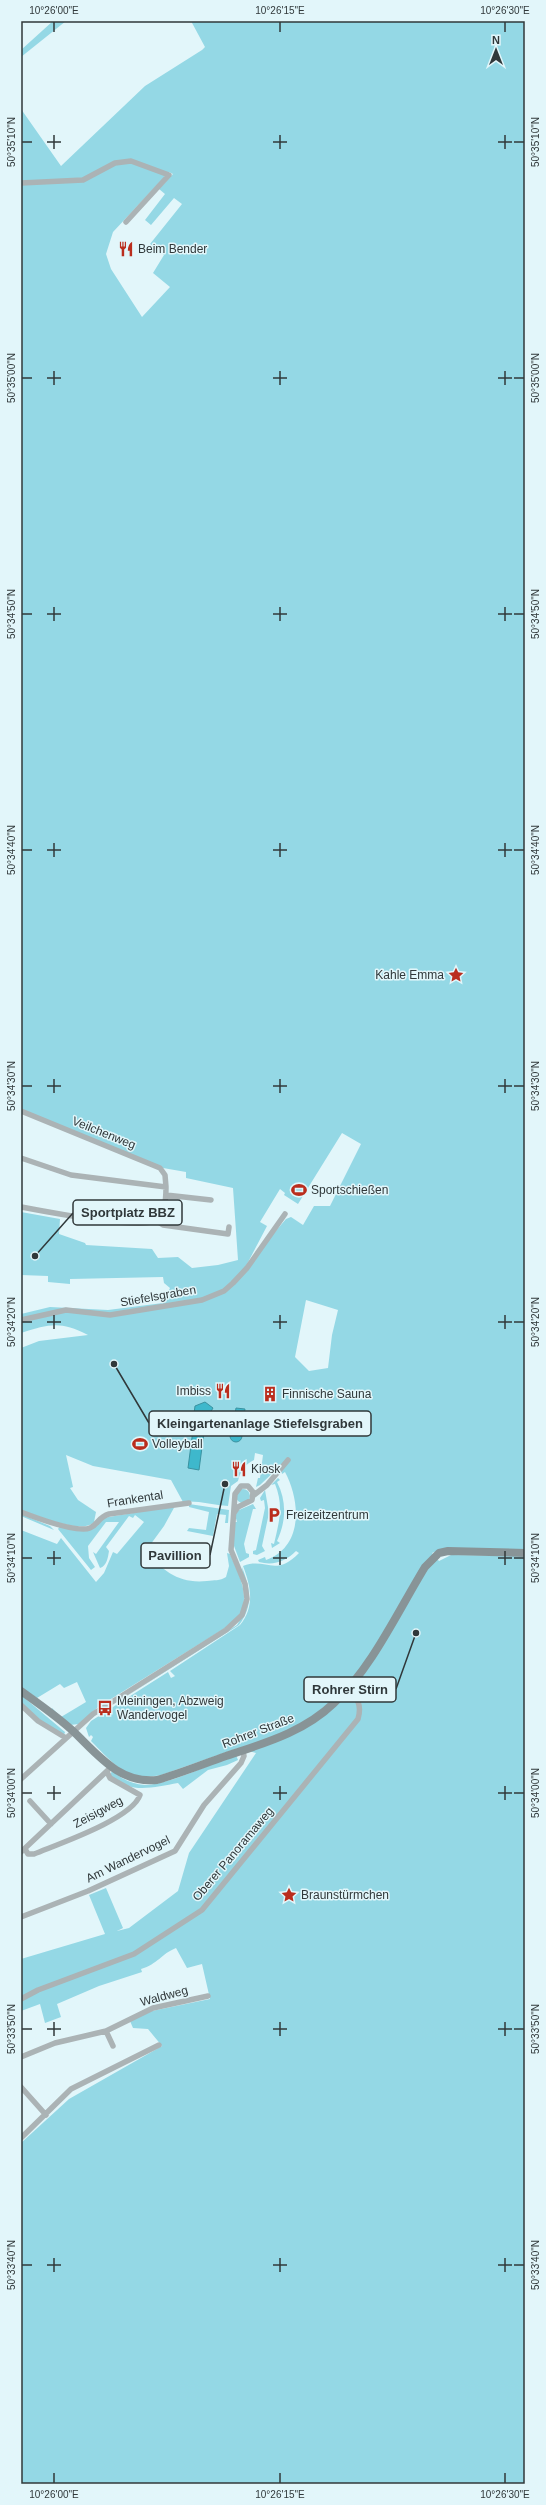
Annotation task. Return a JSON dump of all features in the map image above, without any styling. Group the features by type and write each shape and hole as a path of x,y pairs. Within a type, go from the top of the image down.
{"main road":[{"name":"Rohrer Straße","path":"21,1691 74,1732 109,1770 132,1779 157,1780 282,1737 312,1722 347,1690 361,1672 425,1567 438,1553 448,1551 525,1553"}],"street":[{"path":"21,183 83,180 115,163 132,161 169,175 126,222"},
{"name":"Veilchenweg","path":"21,1111 160,1168 165,1175 166,1195 162,1214 157,1221"},
{"path":"21,1158 71,1175 166,1187"},
{"path":"166,1195 211,1200"},
{"path":"21,1207 116,1222 151,1223 157,1221 163,1225 228,1234 229,1228"},
{"name":"Stiefelsgraben","path":"21,1320 66,1310 116,1315 202,1300 224,1291 233,1283 247,1268 285,1214"},
{"path":"234,1513 238,1507 250,1502 254,1495 288,1460"},
{"path":"21,1779 102,1708 233,1626 242,1615 247,1595 231,1550 238,1488 248,1486 254,1495"},
{"name":"Frankental","path":"21,1512 52,1524 86,1529 94,1525 101,1517 109,1514 189,1503"},
{"name":"Oberer Panoramaweg","path":"21,1999 38,1990 134,1954 202,1910 358,1719 359,1703 357,1697 347,1690"},
{"path":"21,1704 38,1721 66,1738"},
{"name":"Am Wandervogel","path":"21,1917 88,1891 178,1849 204,1804 241,1763 244,1756 243,1750"},
{"path":"23,1850 109,1770"},
{"name":"Zeisigweg","path":"23,1850 28,1854 34,1854 108,1822 130,1808 140,1794 110,1778 109,1770"},
{"path":"30,1801 51,1824"},
{"name":"Waldweg","path":"21,2057 55,2043 106,2031 152,2008 208,1996"},
{"path":"106,2031 113,2046"},
{"path":"21,2138 71,2090 159,2045"},
{"path":"21,2087 46,2115"}],"shaded area":[{"path":"53,21 66,21 21,57 21,50"},
{"path":"191,21 525,21 525,1550 444,1548 432,1553 439,1561 451,1555 525,1556 525,2484 21,2484 21,2143 69,2099 162,2046 148,2029 133,2028 130,2021 147,2012 210,1999 202,1964 187,1968 176,1948 147,1967 141,1969 142,1972 99,1986 57,2004 61,2017 45,2023 40,2004 21,2011 21,1959 105,1934 89,1895 106,1888 123,1928 117,1931 129,1928 178,1891 189,1853 256,1753 238,1748 161,1775 138,1776 121,1769 106,1757 91,1741 93,1737 91,1735 89,1737 86,1728 91,1721 168,1672 171,1678 175,1676 170,1671 240,1625 245,1618 250,1604 250,1589 243,1566 258,1564 277,1566 291,1560 299,1553 296,1551 288,1558 275,1563 264,1563 259,1562 258,1560 265,1557 266,1560 278,1554 287,1545 292,1534 296,1510 290,1484 285,1472 282,1474 279,1467 256,1487 258,1478 260,1478 263,1455 255,1453 254,1460 246,1466 240,1474 238,1481 231,1486 228,1506 199,1502 183,1502 171,1480 93,1466 66,1455 73,1487 70,1488 78,1500 96,1512 94,1522 88,1525 80,1526 70,1525 59,1523 21,1510 21,1348 39,1341 88,1335 70,1328 55,1325 21,1333 21,1314 50,1307 108,1310 163,1303 170,1288 164,1283 163,1277 70,1279 70,1284 48,1282 48,1276 21,1275 21,1212 60,1219 59,1234 85,1243 86,1245 152,1249 158,1258 178,1257 192,1268 218,1265 238,1260 233,1188 186,1178 186,1172 163,1168 21,1109 21,109 61,166 145,86 205,47","holes":["169,172 173,174 159,189 165,194 145,220 151,225 174,198 182,204 150,244 164,255 153,273 170,287 142,317 111,269 106,254 113,232","342,1133 361,1144 330,1206 314,1206 303,1225 291,1217 286,1219 246,1266 267,1226 260,1222 280,1189 285,1193 284,1195 298,1204","306,1300 338,1310 332,1335 328,1368 309,1371 295,1357"]},
{"path":"205,1402 213,1408 204,1423 193,1421 195,1406"},
{"path":"236,1408 245,1409 242,1427 233,1426"},
{"path":"193,1430 204,1432 199,1470 188,1468"},
{"path":"234,1430 238,1430 242,1436 238,1442 234,1442 230,1438 230,1434"},
{"path":"278,1478 280,1480 277,1482 284,1504 284,1519 277,1541 280,1543 272,1548 271,1543 274,1544 279,1521 280,1507 278,1492 275,1484 271,1485"},
{"path":"243,1489 248,1491 250,1496 248,1501 243,1503 238,1501 236,1496 238,1491"},
{"path":"265,1490 269,1513 262,1546 265,1551 257,1555 253,1554 253,1551 256,1550 265,1508 264,1500 261,1501 260,1498"},
{"path":"189,1504 229,1510 228,1523 225,1523 226,1515 217,1514 213,1536 187,1531 189,1528 206,1530 209,1512 189,1507"},
{"path":"253,1504 256,1509 253,1509 244,1544 246,1553 249,1554 249,1557 240,1562 234,1546 234,1522 237,1522 235,1515 239,1510"},
{"path":"175,1506 164,1526 145,1552 173,1575 188,1580 197,1581 217,1580 226,1577 229,1566 227,1553 230,1554 242,1582 244,1597 241,1612 225,1628 98,1707 79,1724 70,1725 51,1710 52,1708 61,1717 86,1702 77,1682 64,1688 60,1684 37,1698 21,1687 21,1530 57,1544 61,1538 96,1582 104,1573 113,1552 117,1554 144,1522 135,1515 133,1518 129,1516 106,1547 109,1551 108,1558 106,1563 100,1568 93,1552 96,1554 119,1522 106,1522 88,1546 89,1558 95,1567 91,1570 58,1529 60,1526 87,1530 103,1518"},
{"path":"21,1514 50,1526 54,1530 21,1516"},
{"path":"242,1567 249,1589 249,1603 244,1618 239,1625 111,1706 237,1625 247,1608"},
{"path":"21,1695 65,1732 64,1735 44,1724 21,1702"},
{"path":"236,1755 238,1760 227,1765 208,1770 183,1789 178,1783 151,1788 134,1787 117,1781 110,1775 112,1771 123,1779 131,1782 145,1785 155,1784 178,1778"}],"place":[{"name":"Beim Bender","path":"126,249"},
{"name":"Kahle Emma","path":"456,975"},
{"name":"Sportschießen","path":"299,1190"},
{"name":"Sportplatz BBZ","path":"35,1256"},
{"name":"Kleingartenanlage Stiefelsgraben","path":"114,1364"},
{"name":"Imbiss","path":"223,1391"},
{"name":"Finnische Sauna","path":"270,1394"},
{"name":"Volleyball","path":"140,1444"},
{"name":"Kiosk","path":"239,1469"},
{"name":"Pavillion","path":"225,1484"},
{"name":"Freizeitzentrum","path":"274,1515"},
{"name":"Rohrer Stirn","path":"416,1633"},
{"name":"Meiningen, Abzweig Wandervogel","path":"105,1708"},
{"name":"Braunstürmchen","path":"289,1895"}]}
